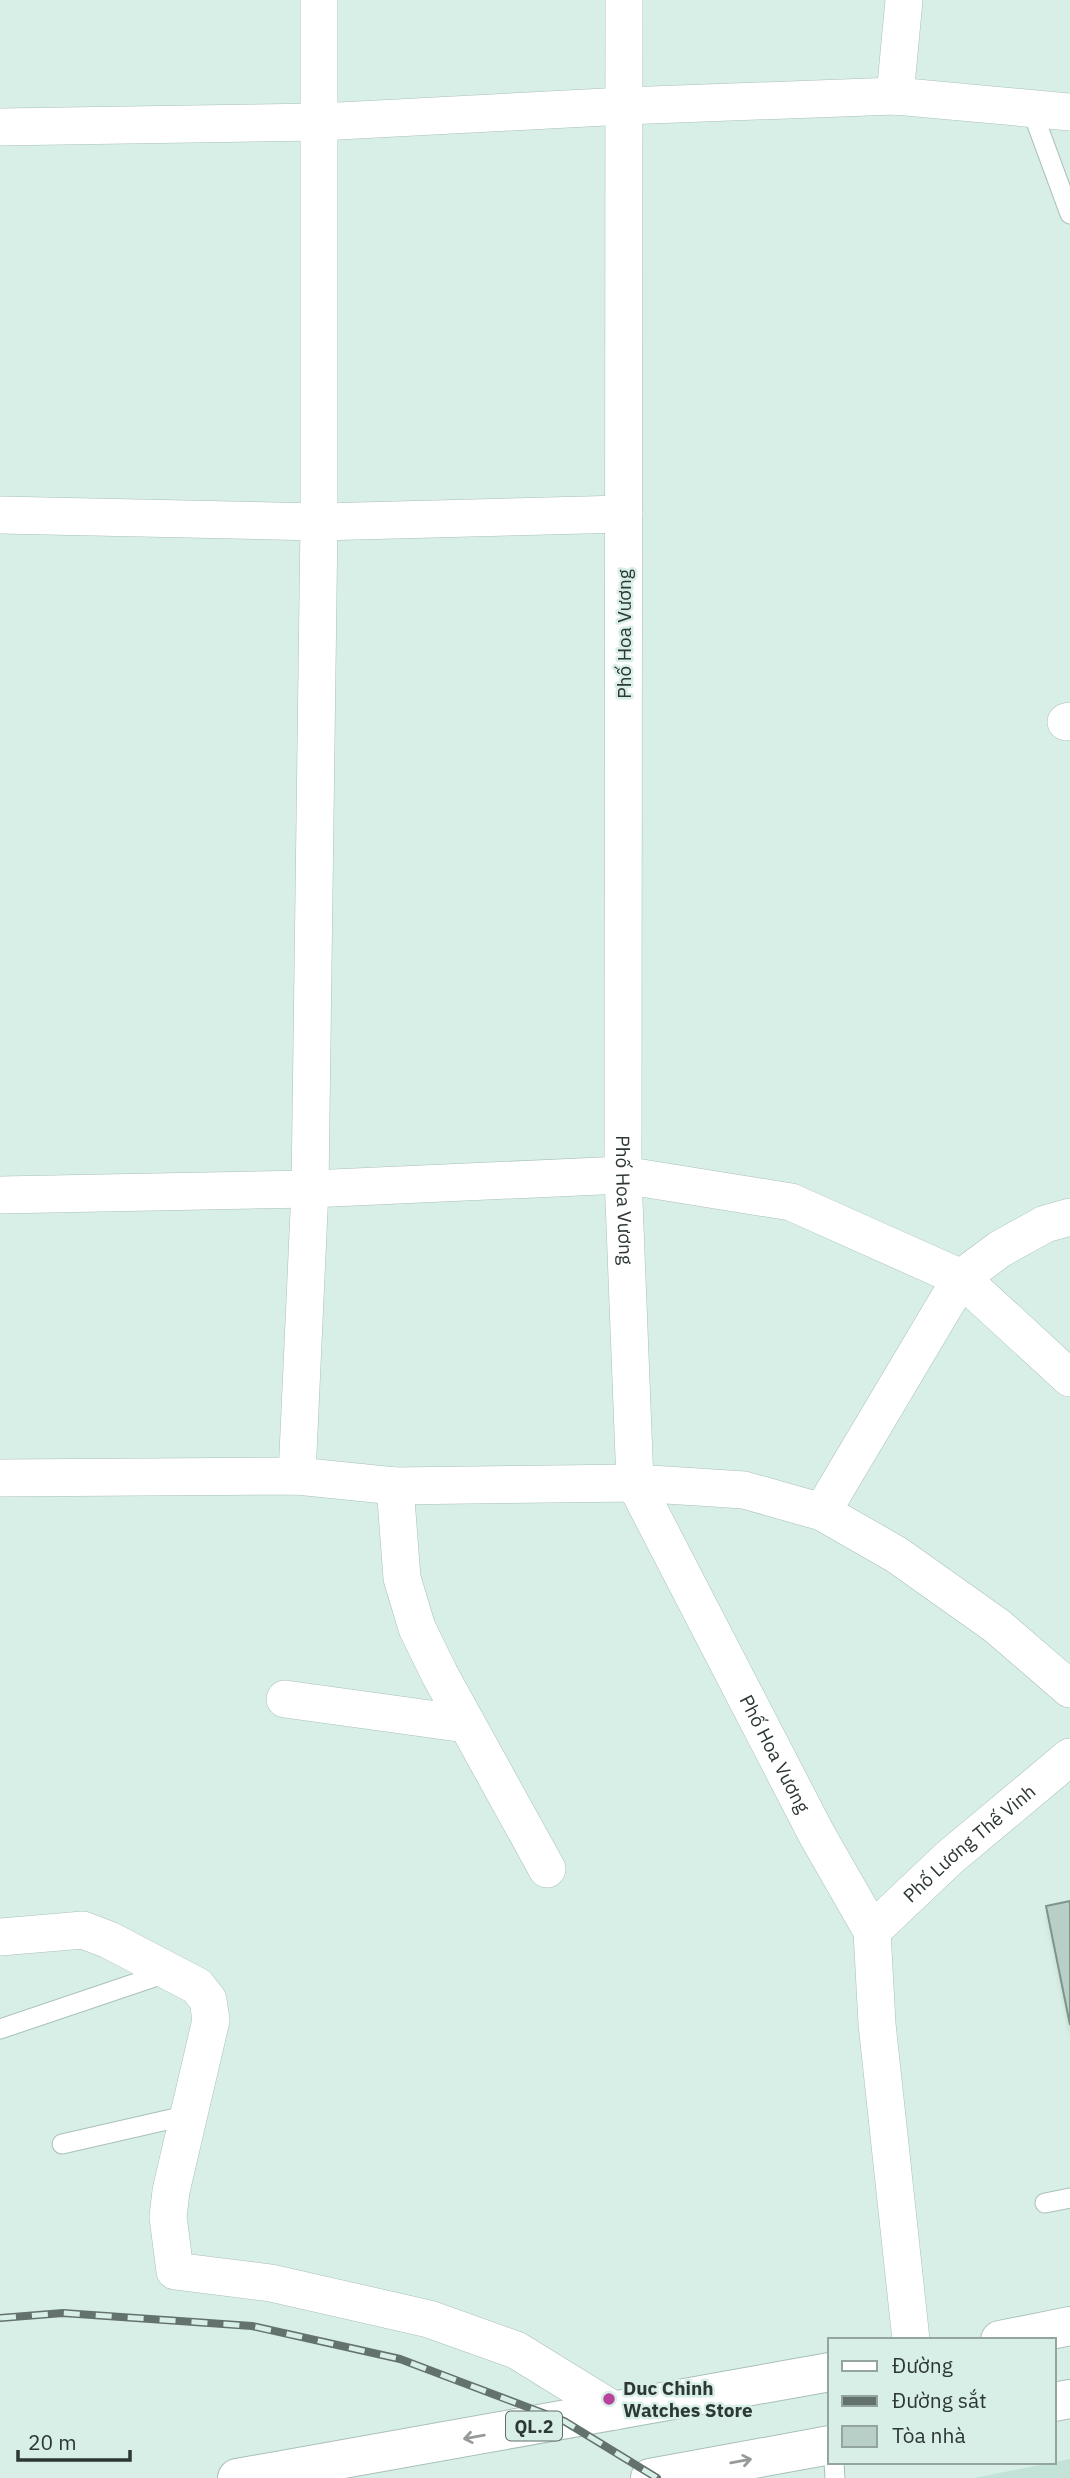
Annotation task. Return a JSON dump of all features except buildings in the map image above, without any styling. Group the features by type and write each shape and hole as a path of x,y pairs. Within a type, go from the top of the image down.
{"main road":[{"path":"1010,2338 1070,2326"},
{"name":"QL.2","path":"237,2478 828,2372"},
{"path":"650,2478 828,2445"}],"street":[{"path":"297,1476 310,1189 319,522 319,0"},
{"name":"Phố Hoa Vương","path":"624,0 623,1175 635,1483 817,1835 872,1931 877,2024 911,2338"},
{"path":"895,96 904,0"},
{"path":"0,127 320,122 624,106 895,96 1070,112"},
{"path":"0,515 319,522 624,514"},
{"path":"0,1195 310,1189 623,1175 790,1202 961,1278 1070,1378"},
{"path":"822,1512 961,1278 1000,1250 1045,1224 1070,1217"},
{"path":"0,1478 297,1476 395,1486 635,1483 744,1490 822,1512 897,1555 997,1626 1070,1689"},
{"path":"395,1486 402,1578 417,1628 466,1724 547,1870"},
{"path":"285,1699 466,1724"},
{"name":"Phố Lương Thế Vinh","path":"872,1931 949,1858 1070,1757"},
{"path":"0,1937 83,1930 109,1940 197,1986 208,2000 211,2020 171,2191 168,2217 175,2272 271,2283 429,2319 516,2350 615,2411"}],"lane":[{"path":"1031,108 1070,214"},
{"path":"0,2029 170,1972"},
{"path":"62,2144 189,2115"},
{"path":"1045,2203 1070,2198"}],"shaded area":[{"path":"1070,2459 1070,2478 974,2478 1056,2464"}],"railway":[{"path":"0,2318 63,2313 252,2326 400,2359 564,2421 657,2478"}],"place":[{"name":"Duc Chinh Watches Store","path":"609,2399"}]}
